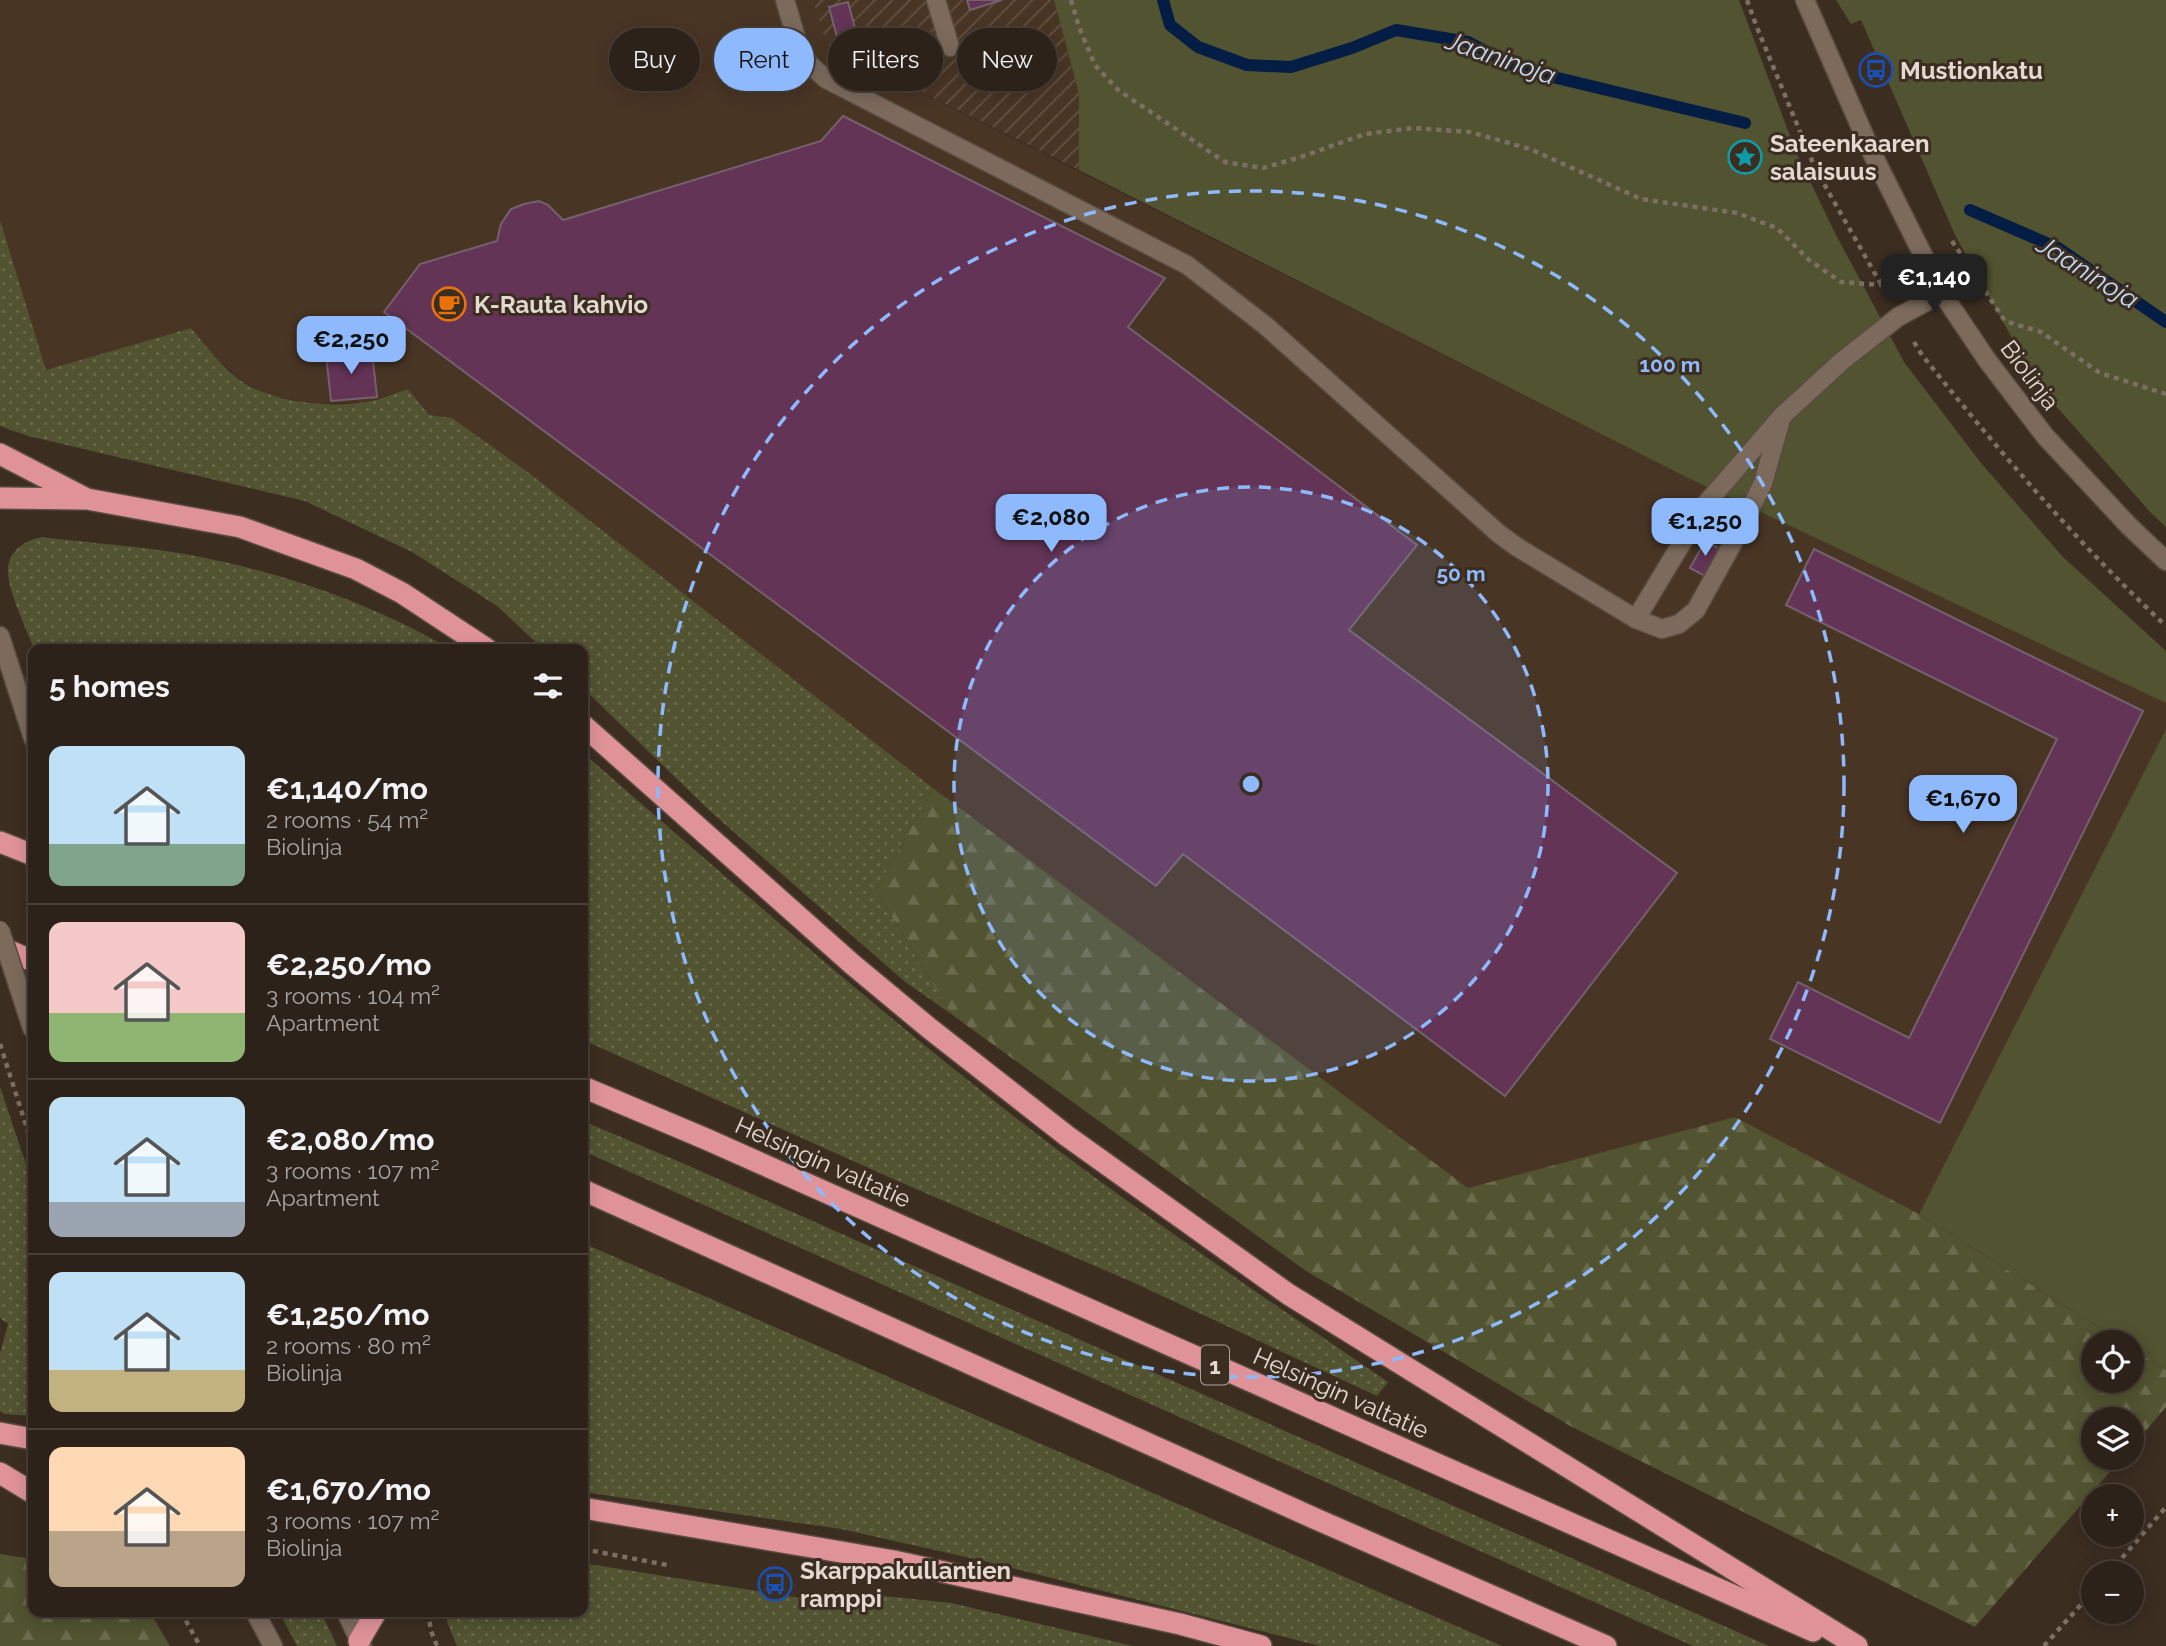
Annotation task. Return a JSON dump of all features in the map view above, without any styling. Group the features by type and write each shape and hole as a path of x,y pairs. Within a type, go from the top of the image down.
{"highway":[{"path":"0,454 87,499"},
{"path":"0,498 87,499 240,527 356,569 402,593 479,644"},
{"path":"588,729 852,964 929,1028 1131,1183 1288,1294 1857,1646"},
{"path":"0,842 28,853"},
{"path":"0,947 28,959"},
{"name":"Helsingin valtatie","path":"588,1089 718,1144 1846,1646"},
{"path":"588,1192 1606,1646"},
{"path":"0,1433 28,1438"},
{"path":"0,1473 28,1490"},
{"path":"588,1509 894,1561 1166,1621 1261,1646"},
{"path":"361,1644 374,1617"}],"street":[{"path":"785,0 799,48 809,64 825,79 1187,265 1266,326 1498,533 1636,619 1662,629 1679,624 1696,610 1763,483 1782,416"},
{"path":"936,0 950,47"},
{"name":"Biolinja","path":"1805,0 1871,151 1942,293 1987,360 2045,436 2129,526 2166,561"},
{"path":"1636,619 1704,506 1782,416 1842,361 1898,317 1942,293"},
{"path":"0,635 28,723"},
{"path":"0,930 28,1016"},
{"path":"258,1617 273,1646"},
{"path":"348,1617 361,1644"}],"path":[{"path":"1071,0 1095,65 1118,90 1225,162 1263,168 1365,134 1414,128 1470,132 1530,149 1642,200 1737,213 1777,228 1809,260 1841,282 1882,285"},
{"path":"1748,0 1815,168 1886,293"},
{"path":"1947,234 2005,321 2041,332 2100,373 2166,394"},
{"path":"1922,355 1987,437 2122,585 2166,626"},
{"path":"0,1044 28,1133"},
{"path":"2120,1561 2166,1507"},
{"path":"588,1550 667,1564"},
{"path":"2044,1646 2081,1604"},
{"path":"184,1617 200,1646"},
{"path":"429,1617 437,1646"}],"shaded area":[{"path":"0,0 813,0 828,46 828,91 918,91 1688,478 2166,703 2166,729 1919,1214 1735,1117 1468,1188 933,788 525,470 452,418 429,415 408,389 367,402 314,404 269,395 244,382 216,358 191,328 46,370 0,220"},
{"path":"813,0 1054,0 1079,94 1079,170 920,91 943,91 943,28 828,28 827,45"}],"green space":[{"path":"1054,0 1739,0 1796,152 1834,231 1904,362 1981,463 2063,557 2166,651 2166,703 1688,478 1079,170 1079,94"},
{"path":"1836,0 2166,0 2166,527 2039,387 1955,235 1861,20 1851,24"},
{"path":"0,220 46,370 191,328 236,377 257,390 272,395 320,404 351,404 377,400 408,389 429,415 452,418 525,470 933,788 876,890 951,1014 904,981 711,812 588,693 588,644 538,644 497,606 412,552 305,501 28,436 0,426"},
{"path":"42,537 167,551 254,569 355,602 441,644 32,644 8,574 13,554 29,541"},
{"path":"2166,729 2166,1370 2144,1356 2144,1330 2103,1330 1919,1214"},
{"path":"588,757 816,954 993,1100 1136,1207 1388,1382 1377,1396 1130,1281 909,1186 588,1042"},
{"path":"933,788 1468,1188 1735,1117 1919,1214 2103,1330 2081,1330 2081,1393 2144,1393 2144,1356 2166,1370 2166,1407 2144,1433 2144,1407 2081,1407 2081,1470 2112,1470 2099,1484 2081,1484 2081,1505 1975,1627 1572,1427 1306,1271 951,1014 876,890"},
{"path":"0,1087 28,1170 28,1416 4,1414 0,1411 0,1353 8,1324 0,1318"},
{"path":"588,1123 1769,1646 1693,1646 588,1153"},
{"path":"588,1245 1502,1646 1320,1646 984,1561 841,1529 588,1493"},
{"path":"0,1554 28,1558 28,1617 153,1617 170,1646 0,1646"},
{"path":"588,1564 831,1603 836,1591 951,1603 1133,1646 457,1646 448,1617 588,1617"},
{"path":"282,1617 323,1617 337,1646 297,1646"}],"building":[{"path":"967,0 1002,0 970,10"},
{"path":"848,2 855,28 835,28 829,7"},
{"path":"843,116 1165,278 1128,327 1417,545 1349,630 1677,873 1505,1096 1183,854 1156,886 384,312 420,264 497,241 501,224 511,209 539,201 548,205 563,220 821,141"},
{"path":"372,351 377,397 331,401 326,355"},
{"path":"1705,541 1720,549 1705,576 1690,568"},
{"path":"1814,549 2143,711 1940,1123 1770,1039 1798,982 1909,1038 2057,739 1786,605"}],"waterway":[{"name":"Jaaninoja","path":"1163,0 1170,25 1198,47 1247,65 1291,67 1352,48 1396,30 1468,42 1520,69 1745,123"},
{"name":"Jaaninoja","path":"1970,210 2058,248 2166,322"}],"place":[{"name":"Mustionkatu","path":"1876,70"},
{"name":"Sateenkaaren salaisuus","path":"1745,157"},
{"name":"K-Rauta kahvio","path":"449,304"},
{"name":"Skarppakullantien ramppi","path":"775,1584"}]}
